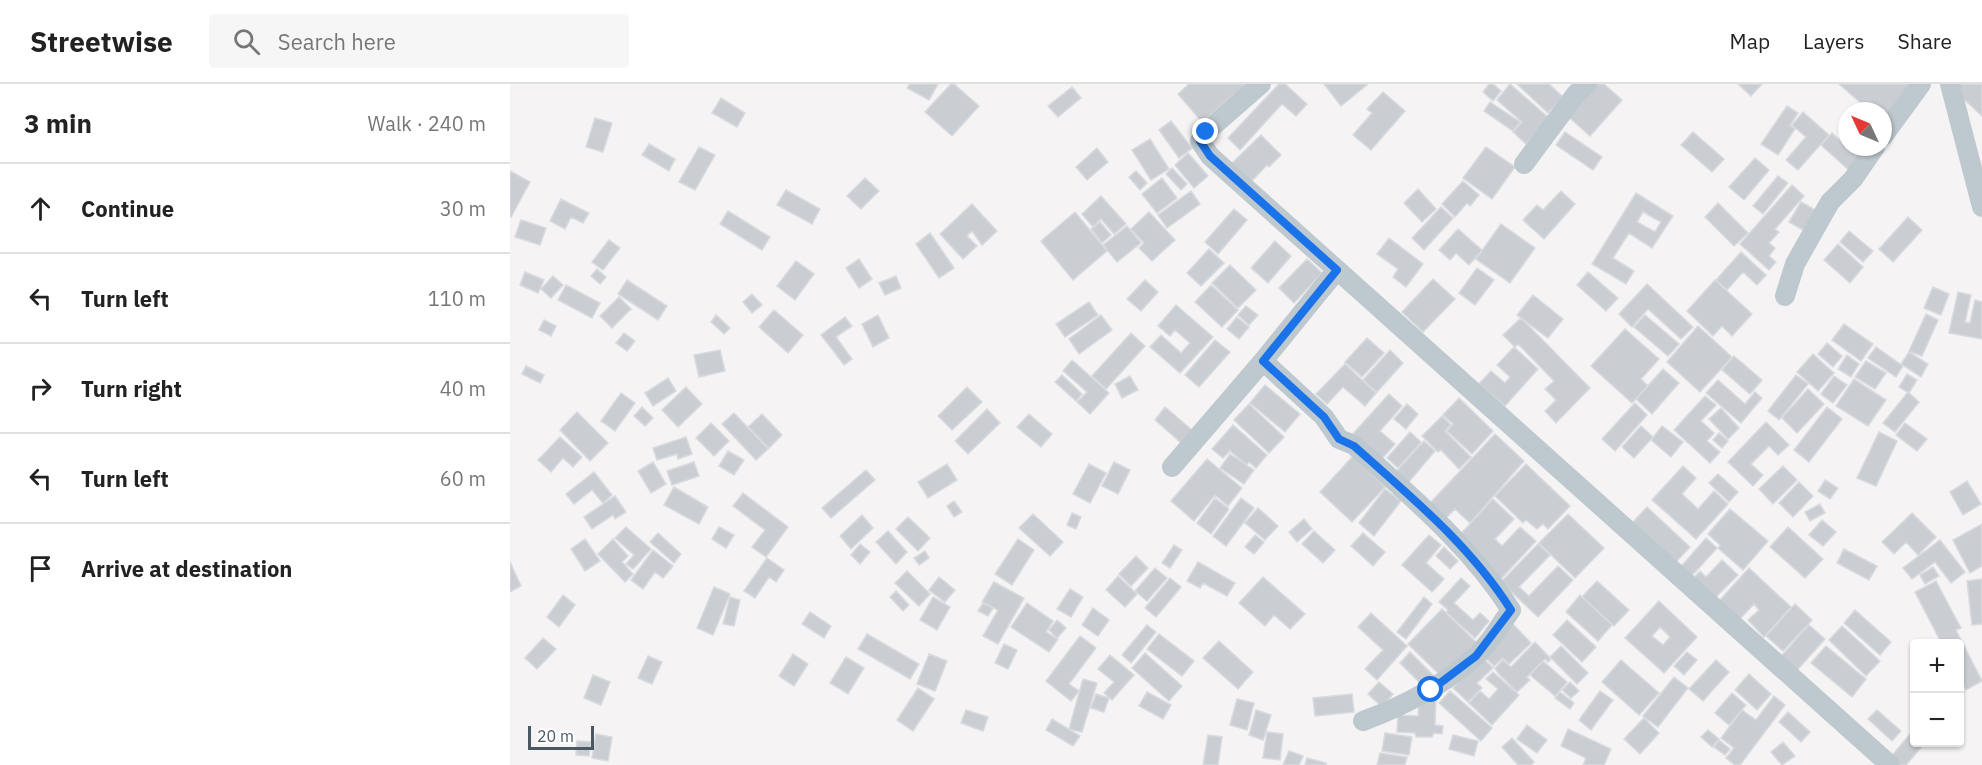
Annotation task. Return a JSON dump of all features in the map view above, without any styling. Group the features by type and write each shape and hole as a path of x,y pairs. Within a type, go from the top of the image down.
{"street":[{"path":"1262,84 1206,132 1200,141 1210,156 1890,765"},
{"path":"1524,164 1576,94 1587,84"},
{"path":"1892,124 1921,84"},
{"path":"1950,84 1976,160 1982,207"},
{"path":"1785,296 1795,264 1830,202 1853,179 1869,156"},
{"path":"1172,467 1337,270"},
{"path":"1263,361 1324,417 1339,439 1354,446 1438,522 1496,585 1511,610 1476,656 1431,690 1393,710 1363,721"}],"building":[{"path":"910,84 938,84 929,100 907,88"},
{"path":"951,84 954,84 979,106 952,136 925,112"},
{"path":"1189,84 1248,84 1241,103 1233,95 1202,122 1178,94"},
{"path":"1279,84 1285,84 1307,104 1296,116 1282,104 1240,150 1228,138"},
{"path":"1324,84 1368,84 1341,106"},
{"path":"1489,84 1493,84 1501,91 1493,101 1483,92"},
{"path":"1510,84 1549,118 1526,144 1513,132 1522,122 1497,100"},
{"path":"1517,84 1549,84 1563,97 1548,113"},
{"path":"1590,84 1604,84 1622,100 1590,136 1564,113"},
{"path":"1738,84 1762,84 1751,96"},
{"path":"1839,84 1923,84 1892,113 1892,102 1860,102"},
{"path":"1960,84 1982,84 1982,116 1954,90"},
{"path":"1072,87 1081,98 1058,117 1048,106"},
{"path":"1383,92 1405,111 1371,150 1353,135 1372,113 1367,109"},
{"path":"721,98 745,113 737,127 712,113"},
{"path":"1490,102 1520,122 1513,131 1484,111"},
{"path":"1787,106 1798,113 1790,125 1795,129 1778,155 1761,144"},
{"path":"1803,112 1829,135 1798,170 1786,160 1806,137 1792,125"},
{"path":"595,118 612,123 603,152 586,147"},
{"path":"1171,121 1192,148 1179,158 1159,130"},
{"path":"1565,132 1602,157 1593,170 1556,145"},
{"path":"1693,132 1724,159 1712,172 1681,145"},
{"path":"1832,133 1838,139 1838,156 1857,156 1863,162 1852,173 1821,145"},
{"path":"1261,135 1281,155 1269,167 1267,165 1248,185 1229,166"},
{"path":"1150,139 1169,169 1151,180 1132,150"},
{"path":"649,144 675,159 669,171 642,155"},
{"path":"699,147 715,155 695,190 679,182"},
{"path":"1486,147 1515,167 1492,199 1463,178"},
{"path":"1097,148 1108,162 1087,180 1076,167"},
{"path":"1188,153 1208,176 1194,188 1175,165"},
{"path":"1755,158 1769,170 1744,200 1729,187"},
{"path":"1172,168 1187,184 1181,190 1166,174"},
{"path":"510,171 530,182 511,217 510,217"},
{"path":"1136,171 1147,183 1140,190 1129,177"},
{"path":"1778,176 1788,183 1763,214 1753,206"},
{"path":"865,178 879,191 861,209 847,196"},
{"path":"1162,178 1177,198 1157,213 1142,194"},
{"path":"1463,181 1479,195 1470,206 1467,203 1455,217 1442,204"},
{"path":"1792,185 1804,196 1775,229 1779,232 1769,243 1775,248 1769,256 1776,262 1769,270 1740,244"},
{"path":"1418,189 1436,209 1422,222 1404,203"},
{"path":"786,190 820,209 812,224 777,205"},
{"path":"1191,191 1200,204 1167,228 1158,215"},
{"path":"1561,191 1575,204 1544,239 1523,220 1537,205 1543,210"},
{"path":"1636,193 1673,216 1652,248 1629,233 1613,258 1634,271 1626,284 1592,264","holes":["1643,212 1661,222 1655,232 1637,222"]},
{"path":"1101,196 1126,224 1114,234 1101,219 1093,227 1082,214"},
{"path":"561,199 589,213 583,223 571,217 565,229 550,221"},
{"path":"1801,202 1817,211 1805,231 1789,222"},
{"path":"1718,203 1748,233 1734,246 1705,217"},
{"path":"972,204 997,231 982,245 972,231 967,236 977,246 963,259 940,234"},
{"path":"1441,207 1453,218 1424,250 1412,238"},
{"path":"1234,209 1247,220 1218,254 1205,242"},
{"path":"728,211 770,237 762,250 720,224"},
{"path":"1075,212 1107,251 1073,280 1041,241"},
{"path":"1149,212 1175,240 1152,261 1139,248 1144,243 1131,229"},
{"path":"1908,217 1922,230 1893,262 1879,249"},
{"path":"521,220 546,228 540,245 515,237"},
{"path":"1100,222 1111,235 1102,243 1091,229"},
{"path":"1501,224 1535,248 1510,283 1476,259"},
{"path":"1127,226 1141,243 1117,262 1103,245"},
{"path":"1458,229 1482,250 1469,265 1456,253 1450,260 1439,250"},
{"path":"1849,231 1873,251 1863,262 1840,242"},
{"path":"930,233 954,268 939,278 916,244"},
{"path":"1389,238 1423,264 1406,287 1393,277 1398,269 1377,254"},
{"path":"609,240 620,248 603,270 592,262"},
{"path":"1275,241 1291,256 1268,283 1251,268"},
{"path":"1838,244 1863,267 1850,283 1824,260"},
{"path":"1209,249 1224,263 1201,286 1187,273"},
{"path":"1741,252 1766,275 1757,285 1743,272 1727,290 1716,280"},
{"path":"859,259 872,279 859,288 846,268"},
{"path":"1307,259 1322,273 1294,303 1279,288"},
{"path":"796,261 814,274 795,300 777,286"},
{"path":"1230,265 1256,290 1238,308 1212,283"},
{"path":"1477,268 1494,280 1475,305 1459,293"},
{"path":"597,269 606,277 600,284 591,276"},
{"path":"525,272 544,280 538,293 520,285"},
{"path":"1588,272 1618,298 1606,311 1577,285"},
{"path":"553,276 563,285 551,298 541,289"},
{"path":"896,276 901,288 885,295 879,283"},
{"path":"1433,279 1455,299 1423,332 1402,312"},
{"path":"627,280 667,306 658,320 618,294"},
{"path":"1145,280 1158,292 1141,311 1127,299"},
{"path":"1715,280 1752,314 1732,336 1722,326 1713,336 1687,311"},
{"path":"1647,284 1693,327 1681,339 1648,309 1632,327 1619,314"},
{"path":"566,285 600,303 592,318 558,300"},
{"path":"1211,285 1238,310 1222,327 1195,302"},
{"path":"1933,287 1949,294 1941,315 1924,308"},
{"path":"1958,292 1971,295 1965,322 1970,323 1975,300 1982,302 1982,339 1949,333"},
{"path":"752,294 762,305 752,313 743,302"},
{"path":"1533,295 1563,319 1548,338 1517,315"},
{"path":"619,297 631,309 612,328 600,316"},
{"path":"1089,302 1098,315 1065,337 1056,324"},
{"path":"1176,305 1213,337 1180,373 1150,347 1161,335 1181,353 1190,343 1175,330 1170,336 1158,326"},
{"path":"1246,306 1258,315 1249,325 1238,315"},
{"path":"774,310 803,335 788,353 759,327"},
{"path":"1926,314 1938,320 1922,356 1909,351"},
{"path":"716,315 730,328 724,334 711,322"},
{"path":"878,315 889,338 873,347 862,324"},
{"path":"1101,315 1112,330 1079,354 1069,339"},
{"path":"1645,315 1679,344 1668,356 1634,327"},
{"path":"845,317 852,326 836,337 852,359 844,365 821,335"},
{"path":"1237,317 1249,327 1239,339 1227,329"},
{"path":"1521,318 1590,388 1556,423 1545,411 1556,400 1545,389 1554,381 1518,344 1515,347 1503,335"},
{"path":"544,320 556,326 551,336 539,330"},
{"path":"1844,324 1873,344 1861,361 1832,340"},
{"path":"1698,326 1732,357 1700,392 1667,362"},
{"path":"1625,329 1659,359 1641,379 1648,386 1632,403 1591,366"},
{"path":"624,333 635,341 627,351 616,343"},
{"path":"1131,333 1145,346 1106,389 1092,376"},
{"path":"1367,338 1384,353 1362,377 1345,362"},
{"path":"1215,340 1230,352 1199,387 1185,375"},
{"path":"1827,343 1842,356 1833,367 1818,354"},
{"path":"1514,347 1538,369 1505,406 1479,384 1491,371 1505,383 1510,377 1497,365"},
{"path":"1876,347 1903,366 1896,377 1868,358"},
{"path":"720,350 725,371 699,377 694,355"},
{"path":"1390,350 1403,363 1377,392 1363,380"},
{"path":"1909,352 1928,364 1921,377 1901,364"},
{"path":"1813,354 1834,373 1818,391 1797,372"},
{"path":"1847,355 1859,364 1851,377 1838,369"},
{"path":"1734,356 1762,380 1750,394 1722,370"},
{"path":"1072,360 1109,393 1090,414 1077,402 1087,392 1063,371"},
{"path":"1866,361 1886,373 1875,389 1855,377"},
{"path":"1345,364 1376,393 1365,406 1343,387 1327,404 1316,394"},
{"path":"526,366 544,375 540,383 522,374"},
{"path":"1663,369 1679,383 1652,414 1636,399"},
{"path":"1907,374 1917,380 1909,393 1899,387"},
{"path":"1062,375 1082,394 1076,401 1055,382"},
{"path":"1796,375 1808,384 1779,420 1768,411"},
{"path":"1130,376 1138,390 1122,398 1115,384"},
{"path":"1834,376 1847,385 1833,403 1821,394"},
{"path":"668,378 676,391 653,406 645,393"},
{"path":"1854,379 1886,400 1868,426 1836,406"},
{"path":"1718,380 1745,404 1755,392 1762,398 1741,423 1706,393"},
{"path":"1265,385 1300,414 1285,432 1250,403"},
{"path":"686,387 702,404 678,427 662,410"},
{"path":"967,387 982,402 952,430 938,416"},
{"path":"1808,389 1824,404 1797,433 1782,418"},
{"path":"1908,392 1919,402 1895,432 1883,423"},
{"path":"621,393 635,403 615,431 601,421"},
{"path":"1389,394 1402,406 1380,431 1395,444 1380,461 1352,435"},
{"path":"1705,396 1716,405 1701,421 1714,433 1707,441 1720,452 1710,463 1674,430"},
{"path":"1459,398 1493,431 1472,454 1447,431 1453,424 1443,415"},
{"path":"1635,403 1647,415 1615,451 1602,439"},
{"path":"1249,404 1284,437 1269,453 1234,420"},
{"path":"1407,404 1418,414 1406,429 1394,419"},
{"path":"642,407 653,418 645,426 634,416"},
{"path":"1165,407 1199,436 1188,449 1155,420"},
{"path":"1827,407 1842,419 1809,462 1794,450"},
{"path":"1721,408 1739,428 1728,439 1709,419"},
{"path":"987,409 1000,423 968,454 955,441"},
{"path":"577,412 608,443 590,461 560,430"},
{"path":"734,413 768,449 756,460 722,424"},
{"path":"762,414 782,435 769,448 748,427"},
{"path":"1029,414 1052,434 1041,447 1017,427"},
{"path":"1442,416 1451,425 1445,431 1471,457 1459,469 1441,450 1438,452 1422,436"},
{"path":"1766,422 1789,445 1778,455 1769,446 1751,464 1763,475 1753,486 1728,462"},
{"path":"711,423 729,441 714,456 696,438"},
{"path":"1905,423 1927,439 1917,451 1896,435"},
{"path":"1233,425 1267,455 1256,468 1249,462 1247,465 1230,451 1223,458 1212,449"},
{"path":"1641,426 1653,437 1634,458 1622,447"},
{"path":"1662,426 1683,442 1671,457 1651,440"},
{"path":"1410,432 1421,442 1398,468 1387,458"},
{"path":"1879,432 1897,441 1876,486 1857,478"},
{"path":"1719,433 1728,441 1722,448 1713,440"},
{"path":"1495,434 1524,461 1470,523 1455,509 1446,518 1430,503"},
{"path":"560,437 582,457 573,467 563,458 551,472 538,460"},
{"path":"686,437 692,454 678,459 677,454 657,460 653,448"},
{"path":"1424,441 1435,451 1408,483 1396,472"},
{"path":"728,451 744,460 734,475 719,466"},
{"path":"1230,454 1254,470 1244,484 1220,468"},
{"path":"1353,456 1385,487 1352,522 1320,492"},
{"path":"1207,459 1242,488 1228,506 1215,495 1194,521 1171,501"},
{"path":"653,462 666,484 651,493 638,471"},
{"path":"694,462 699,476 672,485 667,471"},
{"path":"1114,462 1130,470 1118,494 1102,486"},
{"path":"947,464 957,480 928,498 918,482"},
{"path":"1089,464 1106,473 1090,503 1073,494"},
{"path":"1526,464 1570,506 1548,529 1543,524 1537,529 1526,520 1523,523 1495,496"},
{"path":"1683,466 1696,478 1682,494 1698,509 1714,491 1728,504 1696,539 1652,500"},
{"path":"1783,466 1797,480 1773,504 1759,489"},
{"path":"866,470 875,480 831,518 822,508"},
{"path":"594,472 612,495 603,503 592,490 574,504 566,494"},
{"path":"1718,474 1738,492 1729,502 1709,483"},
{"path":"1825,480 1838,488 1830,499 1818,491"},
{"path":"1967,481 1981,504 1963,515 1950,492"},
{"path":"1799,482 1813,496 1793,517 1779,503"},
{"path":"674,487 708,507 699,524 664,505"},
{"path":"1385,489 1401,501 1374,536 1359,523"},
{"path":"743,493 788,527 766,557 752,547 765,530 733,506"},
{"path":"615,496 626,512 615,519 613,515 592,529 584,517"},
{"path":"1215,498 1229,509 1211,534 1197,523"},
{"path":"1241,498 1254,508 1226,546 1213,536"},
{"path":"1493,499 1514,519 1495,539 1502,546 1520,527 1536,541 1500,580 1456,539"},
{"path":"954,501 962,512 954,517 947,506"},
{"path":"1820,504 1825,513 1810,521 1805,512"},
{"path":"1647,507 1690,547 1664,575 1621,535"},
{"path":"1258,508 1278,526 1265,540 1245,523"},
{"path":"1730,509 1768,541 1743,570 1718,548 1720,545 1708,534"},
{"path":"1072,513 1081,517 1076,529 1067,525"},
{"path":"1912,513 1936,537 1918,555 1906,542 1894,554 1882,542"},
{"path":"1033,514 1063,542 1050,556 1019,528"},
{"path":"1568,514 1604,548 1575,578 1539,543"},
{"path":"862,515 873,528 851,549 840,536"},
{"path":"908,517 930,538 918,551 896,529"},
{"path":"1304,519 1312,529 1297,542 1289,532"},
{"path":"1822,520 1836,532 1823,546 1809,535"},
{"path":"1982,524 1982,566 1970,573 1953,540"},
{"path":"626,527 651,549 633,569 626,564 634,555 615,538"},
{"path":"719,527 734,535 726,548 712,539"},
{"path":"1788,527 1823,559 1805,578 1770,547"},
{"path":"888,531 907,552 896,564 876,542"},
{"path":"1314,531 1335,550 1323,563 1302,544"},
{"path":"658,533 681,554 674,563 650,542"},
{"path":"1363,533 1385,552 1373,566 1351,546"},
{"path":"1255,535 1264,542 1254,554 1245,547"},
{"path":"1429,535 1441,545 1426,563 1444,579 1432,592 1402,565"},
{"path":"1706,538 1717,548 1689,579 1679,569"},
{"path":"585,539 600,561 585,571 571,549"},
{"path":"613,539 628,556 622,562 633,574 625,582 598,554"},
{"path":"1018,539 1034,550 1012,585 995,574"},
{"path":"1940,540 1965,572 1951,583 1935,562 1912,579 1903,568"},
{"path":"860,544 870,552 860,564 851,555"},
{"path":"1538,544 1550,555 1519,587 1529,596 1558,566 1573,580 1538,617 1501,582"},
{"path":"1174,545 1182,550 1170,568 1162,563"},
{"path":"1444,547 1458,561 1450,569 1436,556"},
{"path":"1844,549 1877,566 1869,580 1837,563"},
{"path":"653,550 673,566 663,578 655,572 643,589 631,580"},
{"path":"925,551 929,558 919,565 914,558"},
{"path":"1136,556 1148,568 1131,586 1119,574"},
{"path":"767,558 784,570 776,582 769,577 755,598 744,591"},
{"path":"1722,560 1738,575 1704,609 1683,589 1700,571 1706,577"},
{"path":"510,562 521,586 510,592"},
{"path":"1198,562 1235,583 1227,596 1203,583 1200,588 1187,581"},
{"path":"1933,567 1939,576 1925,584 1920,575"},
{"path":"1155,568 1167,578 1147,601 1135,591"},
{"path":"1749,568 1791,607 1764,637 1748,620 1759,610 1754,604 1739,620 1719,601"},
{"path":"907,571 930,594 919,606 895,583"},
{"path":"1118,576 1137,594 1125,607 1106,590"},
{"path":"939,577 955,590 945,602 929,590"},
{"path":"1263,577 1305,614 1290,629 1274,615 1265,626 1239,603"},
{"path":"1170,578 1181,587 1156,617 1145,608"},
{"path":"1461,578 1470,586 1454,603 1473,620 1480,613 1489,621 1475,638 1446,612 1448,610 1439,602"},
{"path":"1982,579 1982,624 1972,625 1967,581"},
{"path":"1597,581 1629,610 1614,626 1582,597"},
{"path":"1936,581 1961,628 1956,630 1961,639 1939,639 1915,592"},
{"path":"994,582 1024,598 998,644 983,636 998,610 982,602"},
{"path":"714,587 730,594 713,635 697,628"},
{"path":"1070,589 1083,597 1071,617 1057,609"},
{"path":"896,591 909,605 903,611 890,597"},
{"path":"563,595 575,605 559,627 547,617"},
{"path":"1580,595 1612,625 1598,641 1566,612"},
{"path":"730,597 740,600 734,626 723,624"},
{"path":"933,597 950,607 937,630 920,620"},
{"path":"1424,597 1432,604 1406,639 1397,632"},
{"path":"1659,601 1697,637 1664,673 1625,638","holes":["1660,627 1670,637 1663,645 1652,636"]},
{"path":"983,603 993,608 988,616 978,611"},
{"path":"1027,603 1053,621 1046,632 1058,639 1049,652 1011,627"},
{"path":"1795,604 1812,620 1783,651 1766,636"},
{"path":"1093,608 1109,620 1098,636 1082,625"},
{"path":"1442,609 1477,643 1442,677 1408,644"},
{"path":"1855,610 1891,642 1880,655 1844,623"},
{"path":"810,612 831,626 824,638 802,624"},
{"path":"1371,613 1407,646 1377,680 1365,669 1383,650 1358,627"},
{"path":"1057,620 1066,628 1057,638 1049,630"},
{"path":"1567,620 1596,647 1582,662 1553,635"},
{"path":"1512,623 1531,643 1509,664 1503,658 1494,666 1481,653"},
{"path":"1147,625 1156,632 1131,663 1122,655"},
{"path":"1809,625 1825,639 1791,677 1775,663"},
{"path":"1842,626 1880,661 1866,676 1829,640"},
{"path":"867,634 919,664 910,679 858,649"},
{"path":"1159,634 1194,661 1182,676 1147,649"},
{"path":"1080,636 1096,648 1069,684 1079,691 1071,701 1046,681"},
{"path":"543,638 556,649 537,669 525,658"},
{"path":"1219,641 1253,672 1238,689 1203,658"},
{"path":"1535,642 1551,659 1548,662 1545,659 1527,677 1530,680 1517,692 1495,668 1503,660 1511,667"},
{"path":"1004,644 1017,650 1008,669 995,663"},
{"path":"1561,646 1588,673 1577,684 1550,657"},
{"path":"1826,646 1866,679 1852,697 1811,663"},
{"path":"1964,646 1982,681 1966,690 1964,686"},
{"path":"1410,652 1436,678 1426,689 1400,663"},
{"path":"1687,652 1697,660 1684,675 1674,666"},
{"path":"1145,653 1182,686 1169,701 1132,668"},
{"path":"793,654 808,664 794,686 779,676"},
{"path":"929,654 947,661 935,691 917,684"},
{"path":"1110,655 1134,675 1112,700 1104,693 1114,682 1098,669"},
{"path":"648,656 662,662 652,684 638,678"},
{"path":"846,657 864,668 848,694 830,683"},
{"path":"1482,657 1493,668 1477,683 1482,688 1468,702 1453,688"},
{"path":"1621,660 1659,693 1639,715 1602,682"},
{"path":"1716,660 1729,672 1703,701 1689,689"},
{"path":"1543,661 1567,682 1555,696 1530,675"},
{"path":"1493,672 1519,695 1492,725 1469,703 1480,691 1489,699 1498,689 1486,679"},
{"path":"1749,674 1771,694 1757,710 1735,690"},
{"path":"593,675 610,682 601,705 584,698"},
{"path":"1674,677 1688,688 1658,727 1643,716"},
{"path":"1083,679 1097,683 1082,732 1069,729"},
{"path":"1379,682 1393,694 1382,707 1368,694"},
{"path":"1570,682 1579,691 1571,698 1562,690"},
{"path":"918,688 934,699 913,731 897,720"},
{"path":"1450,691 1492,728 1481,741 1439,703"},
{"path":"1600,691 1613,700 1591,730 1579,720"},
{"path":"1147,692 1171,705 1163,719 1139,706"},
{"path":"1560,692 1574,703 1570,709 1555,698"},
{"path":"1732,693 1746,705 1729,725 1715,713"},
{"path":"1096,694 1109,698 1104,712 1091,708"},
{"path":"1352,694 1354,712 1315,716 1313,698"},
{"path":"1774,696 1785,705 1740,765 1735,765 1726,758 1734,748 1721,738 1742,710 1756,720"},
{"path":"1419,698 1436,698 1435,725 1443,726 1442,734 1434,733 1432,737 1416,737 1415,733 1397,732 1398,715 1418,716"},
{"path":"1237,699 1254,703 1247,730 1230,725"},
{"path":"966,710 988,717 983,731 961,723"},
{"path":"1256,710 1271,715 1263,740 1249,735"},
{"path":"1877,710 1901,731 1892,741 1868,719"},
{"path":"1788,712 1810,732 1801,742 1779,722"},
{"path":"1644,718 1659,733 1640,754 1624,739"},
{"path":"1052,719 1080,736 1073,746 1046,730"},
{"path":"1527,725 1547,740 1537,753 1517,739"},
{"path":"1568,729 1611,749 1604,765 1583,765 1586,758 1561,746"},
{"path":"1708,730 1719,739 1712,747 1701,737"},
{"path":"1267,732 1283,734 1280,760 1263,758"},
{"path":"1385,733 1412,737 1409,755 1382,751"},
{"path":"596,734 612,737 608,761 592,758"},
{"path":"1910,734 1910,747 1921,747 1906,765 1896,765 1889,759"},
{"path":"1208,735 1222,737 1218,765 1203,765"},
{"path":"1453,735 1478,741 1474,756 1449,749"},
{"path":"1512,738 1534,762 1531,765 1518,765 1502,747"},
{"path":"1719,740 1730,749 1725,755 1714,747"},
{"path":"577,741 591,742 589,756 576,755"},
{"path":"1783,742 1795,756 1782,765 1771,752"},
{"path":"1289,751 1303,756 1299,765 1283,765"},
{"path":"1380,753 1407,757 1405,765 1377,765"},
{"path":"1307,758 1326,763 1326,765 1305,765"}],"route":[{"path":"1206,132 1200,141 1210,156 1337,270 1263,361 1324,417 1339,439 1354,446 1438,522 1496,585 1511,610 1476,656 1431,690"}]}
